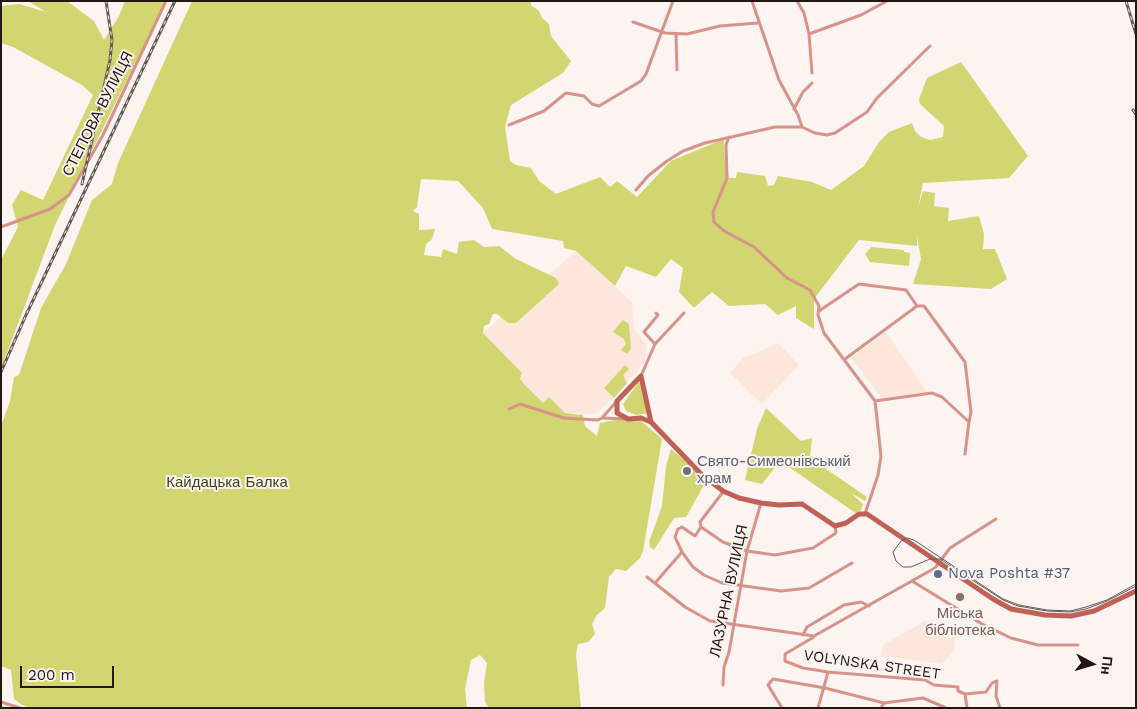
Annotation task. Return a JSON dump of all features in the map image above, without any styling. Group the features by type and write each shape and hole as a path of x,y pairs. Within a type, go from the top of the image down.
{"street":[{"name":"СТЕПОВА ВУЛИЦЯ","path":"1,226 50,209 69,195 103,135 166,1"},
{"path":"509,126 544,111 566,93 584,96 595,106 608,102 641,80 646,74 673,1"},
{"path":"752,1 779,80 802,127"},
{"path":"797,1 804,14 812,73"},
{"path":"808,34 861,15 887,1"},
{"path":"633,22 662,32 676,34 697,33 720,26 758,23"},
{"path":"676,34 677,70"},
{"path":"636,190 650,174 683,151 705,143 774,127 802,127 814,133 827,135 835,133 867,112 877,98 930,46"},
{"path":"794,109 802,92 812,83"},
{"path":"729,137 726,145 727,178 713,212 714,222 724,231 754,247 786,278 810,290 815,296 824,333 875,401 880,440 880,462 876,484 865,514 835,526"},
{"path":"818,311 861,284 906,290 917,306"},
{"path":"845,359 917,306 924,306 965,362 971,412 965,454"},
{"path":"655,344 644,332 658,315 656,313"},
{"path":"602,418 640,376 655,344 684,313"},
{"path":"640,376 651,422"},
{"path":"875,401 934,393 942,397 969,422"},
{"path":"617,401 616,413 628,419"},
{"path":"509,409 520,404 571,420 640,418 651,422 702,475 724,491 739,498 761,503 779,505 802,504 835,526 836,533 813,548 774,555 747,551 723,542 701,527"},
{"path":"724,491 700,522 701,527 694,536 682,527 678,529 675,537 682,552 693,567 704,575 722,583 741,587 798,591 808,588 852,563"},
{"name":"ЛАЗУРНА ВУЛИЦЯ","path":"723,685 724,667 734,626 747,551 761,503"},
{"path":"865,514 993,599 1020,612 1071,616 1105,606 1136,591"},
{"name":"VOLYNSKA STREET","path":"965,694 958,691 958,687 934,685 918,679 828,672 803,668 785,661 783,658 785,654 814,636 935,568 950,548 996,520"},
{"path":"655,582 682,552"},
{"name":"VOLYNSKA STREET","path":"647,577 698,616 734,626 814,636"},
{"path":"912,582 982,624 1011,638 1038,645 1078,645"},
{"path":"804,635 807,627 844,605 862,602 870,606"},
{"path":"818,708 828,672"},
{"path":"782,708 768,685 773,679 825,688 884,703 923,698 946,708"},
{"path":"967,708 965,694 986,692 992,683 997,681 996,696 1000,708"},
{"path":"1,702 20,708"},
{"path":"881,708 884,703"}],"shaded area":[{"path":"576,251 632,302 634,329 647,344 644,363 640,365 639,369 613,399 595,414 565,413 549,397 543,404 523,383 483,333"},
{"path":"886,332 927,392 882,398 851,358"},
{"path":"778,343 799,365 762,404 730,373 743,358"},
{"path":"925,621 951,626 956,632 954,651 942,664 881,656 883,645"}],"green space":[{"path":"28,1 67,1 94,21 104,40 119,16 125,1 166,1 55,225 1,369 1,260 18,227 12,205 21,190 43,200 93,95 82,85 13,47 1,43 1,6 19,4 46,12"},
{"name":"Кайдацька Балка","path":"192,1 531,1 531,5 539,11 542,18 549,24 551,36 571,61 563,73 511,105 505,127 510,161 516,165 531,168 539,181 556,194 600,177 610,187 617,181 637,197 671,161 724,139 725,163 729,178 736,178 737,172 765,176 768,186 774,185 778,176 812,182 831,190 864,166 879,142 889,132 912,123 915,131 921,137 930,140 943,137 944,126 920,104 919,99 927,78 961,62 1028,156 1009,178 923,183 918,208 923,191 935,193 934,206 949,208 948,221 979,216 984,234 983,249 995,249 1007,279 991,289 913,284 921,259 917,236 917,246 859,240 814,299 814,329 796,318 796,306 778,315 765,304 729,306 712,292 693,307 679,292 683,268 671,259 656,277 626,266 615,286 576,251 564,248 563,241 492,229 483,208 458,181 421,179 417,207 413,211 419,214 419,230 435,229 432,239 426,244 424,255 441,257 443,249 457,254 459,242 474,240 484,247 499,246 516,259 556,278 559,284 516,323 508,323 497,314 493,314 489,324 484,326 483,333 522,373 520,379 523,383 543,403 549,397 565,413 583,415 585,426 597,436 600,423 621,419 641,421 662,439 643,551 640,558 626,571 616,569 609,577 605,608 597,615 592,624 595,634 588,642 578,644 576,654 581,708 489,708 485,702 484,683 487,663 480,655 471,660 465,689 467,708 31,708 22,705 14,699 11,670 1,666 1,426 10,401 14,377 19,375 41,308 66,264 92,200 112,184 118,163"},
{"path":"871,247 904,250 904,252 910,253 909,266 870,262 865,254"},
{"path":"623,320 629,324 631,349 627,354 621,350 626,344 624,339 613,332"},
{"path":"625,365 629,369 623,375 627,383 614,398 604,388"},
{"path":"638,383 641,383 647,413 636,415 626,411 623,404"},
{"path":"766,408 801,441 812,438 810,458 867,497 865,501 851,493 863,504 857,514 780,461 762,484 745,480 757,429"},
{"path":"671,449 695,469 704,479 704,485 686,517 674,518 654,550 650,547 649,542 662,506 666,466"}],"tram line":[{"path":"1136,584 1107,600 1086,607 1070,611 1047,610 1019,605 1003,599 914,540 907,538 901,541 893,552 896,561 903,567 911,567 930,559 940,559 1003,600 1018,606 1047,611 1070,612 1086,609 1107,601 1136,586"}],"railway":[{"path":"82,184 110,60 112,40 106,1"},
{"path":"1,372 26,315 175,1"},
{"path":"1126,1 1136,34"},
{"path":"1133,110 1136,114"}],"place":[{"name":"Свято-Симеонівський храм","path":"687,471"},
{"name":"Nova Poshta #37","path":"938,574"},
{"name":"Міська бібліотека","path":"960,597"}]}
